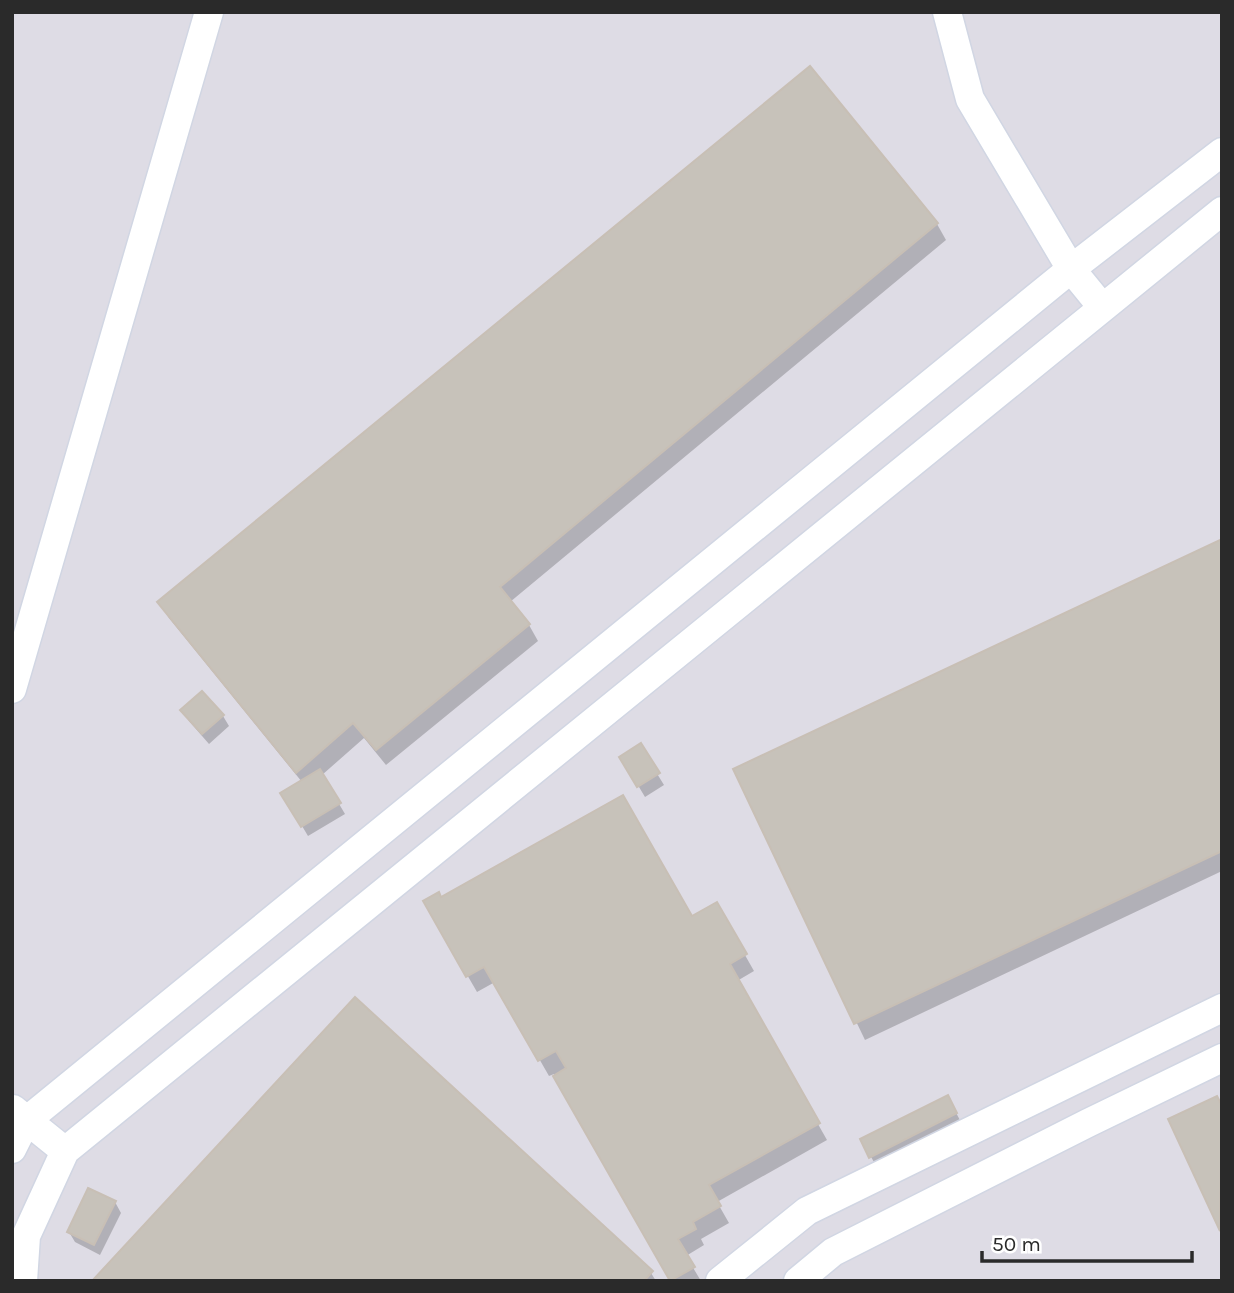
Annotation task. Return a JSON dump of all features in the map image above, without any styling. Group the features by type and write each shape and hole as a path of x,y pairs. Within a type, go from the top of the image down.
{"street":[{"path":"12,689 209,12"},
{"path":"947,12 970,99 1071,269 1102,307"},
{"path":"12,1149 19,1115 1071,269 1222,152"},
{"path":"23,1281 26,1236 65,1152 1222,211"},
{"path":"720,1281 807,1211 1222,1008"},
{"path":"798,1281 833,1252 1222,1058"},
{"path":"19,1115 65,1152"}],"shaded area":[{"path":"12,12 1222,12 1222,1281 12,1281"}],"building":[{"path":"810,66 938,223 500,587 530,624 376,750 353,723 296,773 157,602"},
{"path":"1222,539 1222,851 854,1024 733,769"},
{"path":"202,691 224,715 202,734 180,710"},
{"path":"641,743 660,773 637,787 619,757"},
{"path":"320,769 341,803 301,827 280,793"},
{"path":"623,795 692,916 717,902 747,954 730,964 820,1123 709,1185 721,1206 693,1222 696,1229 678,1239 695,1267 670,1281 553,1076 566,1068 556,1051 538,1061 484,967 466,977 423,901 439,892 441,897"},
{"path":"355,997 653,1271 644,1281 92,1281"},
{"path":"948,1095 957,1113 869,1158 860,1139"},
{"path":"1217,1096 1222,1106 1220,1231 1168,1119"},
{"path":"88,1188 116,1201 94,1245 67,1232"}]}
